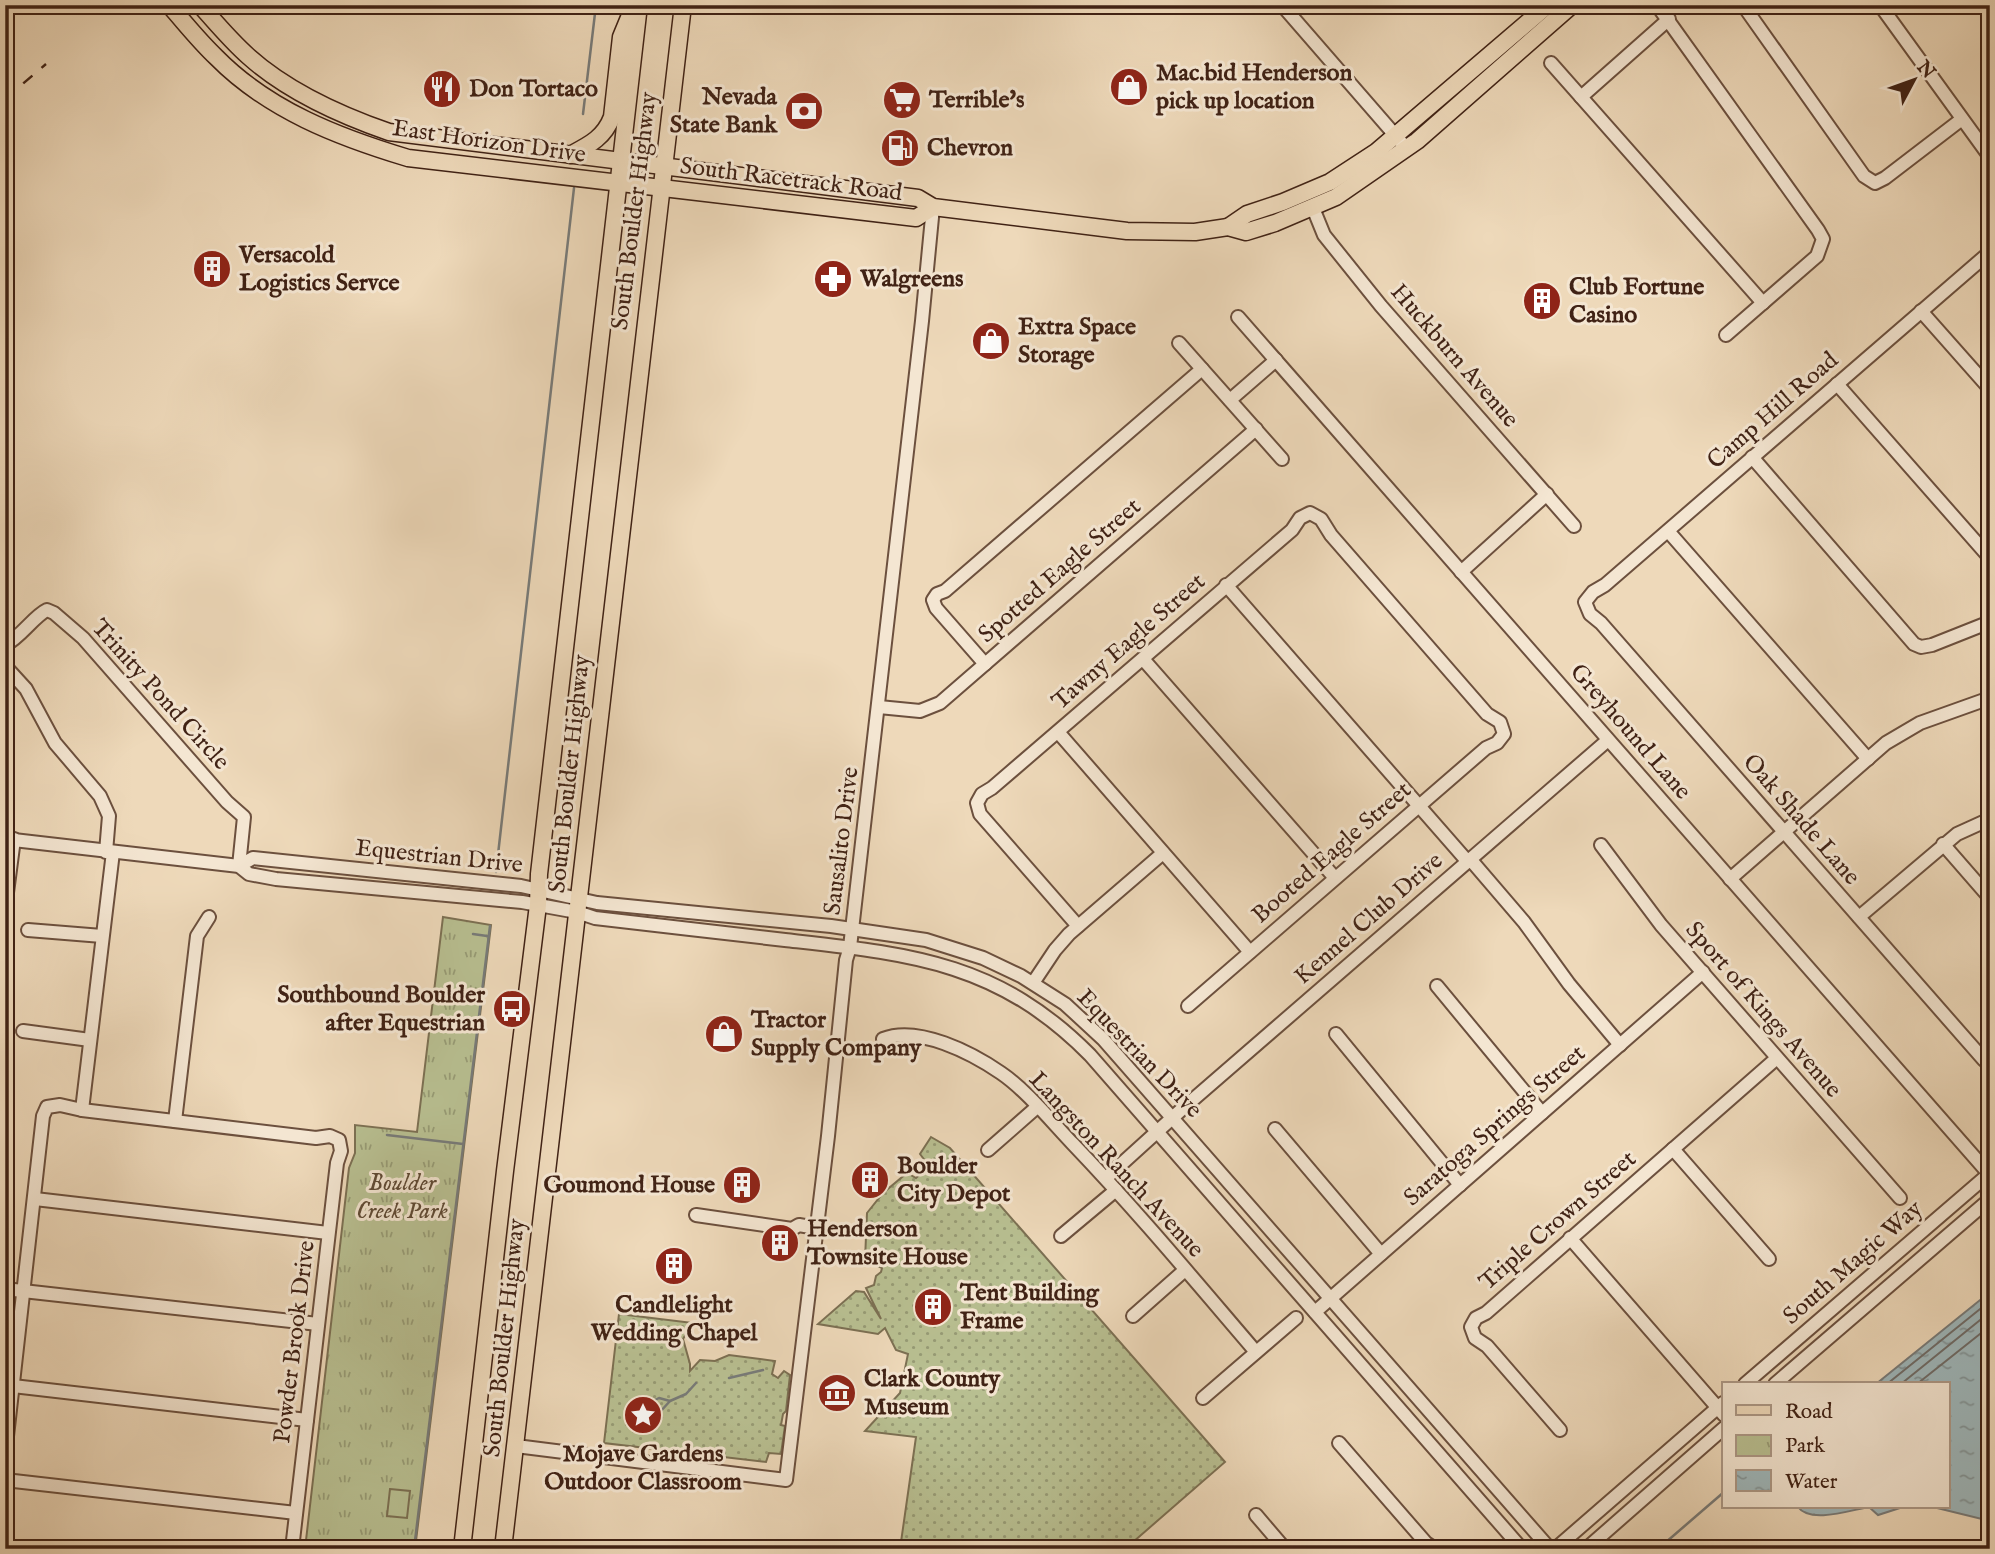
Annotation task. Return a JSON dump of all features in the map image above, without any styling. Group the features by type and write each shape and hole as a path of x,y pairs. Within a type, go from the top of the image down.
{"main road":[{"name":"East Horizon Drive","path":"169,5 216,58 287,111 314,125 408,158 640,185"},
{"name":"East Horizon Drive","path":"200,5 232,41 275,77 301,93 363,123 389,132 643,164"},
{"path":"570,155 599,139 607,129 612,117 621,37 637,5"},
{"name":"South Boulder Highway","path":"462,1549 506,1158 539,897 622,161 637,5"},
{"name":"South Boulder Highway","path":"503,1549 683,5"},
{"name":"South Racetrack Road","path":"643,164 918,198 933,207 1127,231 1195,232 1228,227 1246,232 1313,208 1359,183 1539,21 1572,5"},
{"path":"216,58 232,41"},
{"path":"375,148 389,132"},
{"name":"South Racetrack Road","path":"1228,227 1248,214 1330,182 1401,143"},
{"name":"South Racetrack Road","path":"640,185 916,218 933,207"}],"street":[{"path":"1282,5 1401,143"},
{"path":"1657,5 1818,230 1823,244 1817,256 1726,335"},
{"path":"1743,5 1864,176 1875,183 1962,119"},
{"path":"1880,5 1990,158"},
{"path":"1580,97 1669,19"},
{"path":"1551,63 1763,303"},
{"name":"Sausalito Drive","path":"516,1446 786,1480 830,1124 846,960 850,947 879,707 933,207"},
{"name":"Huckburn Avenue","path":"1313,208 1324,235 1381,306 1574,526"},
{"name":"Camp Hill Road","path":"1585,603 1593,593 1990,252"},
{"path":"1921,311 1990,389"},
{"name":"Greyhound Lane","path":"1238,317 1989,1174"},
{"path":"1180,343 1282,459"},
{"path":"1230,400 1276,360"},
{"path":"985,664 936,608 933,600 937,594 945,591 1202,369"},
{"path":"1837,384 1990,558"},
{"name":"Spotted Eagle Street","path":"879,707 910,711 930,708 985,664 1256,429"},
{"path":"1752,457 1914,644 1921,647 1932,645 1990,622"},
{"path":"1461,572 1547,494"},
{"name":"Tawny Eagle Street","path":"1079,926 980,814 977,803 982,794 1292,530 1300,518 1310,513 1321,519 1331,535 1488,714 1500,722 1504,734"},
{"path":"1668,531 1868,758"},
{"path":"1226,586 1524,922 1569,984 1620,1045"},
{"name":"Oak Shade Lane","path":"1585,603 1590,614 1601,623 1984,1060 1990,1062"},
{"name":"Trinity Pond Circle","path":"5,645 35,621 40,613 47,610 54,612 83,638 227,802 244,817 239,866"},
{"path":"1143,659 1335,878"},
{"path":"5,666 26,689 55,743 100,796 107,808 110,824 102,936 82,1110"},
{"path":"1730,879 1868,758 1904,731 1990,698"},
{"path":"1058,732 1250,952"},
{"name":"Booted Eagle Street","path":"1188,1006 1486,748 1497,743 1504,734"},
{"name":"Kennel Club Drive","path":"1106,1178 1608,740"},
{"path":"1859,917 1943,844 1968,827 1990,819"},
{"path":"5,908 10,839"},
{"name":"Equestrian Drive","path":"10,839 239,866 253,858 539,897 578,905 597,903 894,934 955,948 983,958 1033,983 1065,1004 1095,1031 1550,1549"},
{"path":"1943,844 1990,898"},
{"name":"Sport of Kings Avenue","path":"1601,845 1661,925 1900,1198"},
{"path":"1033,983 1055,950 1079,926 1163,853"},
{"name":"Equestrian Drive","path":"578,905 595,918 916,957 948,965 1012,994 1055,1022 1072,1036 1522,1549"},
{"path":"5,1454 43,1116 47,1107 60,1105 175,1121 197,936 209,917"},
{"path":"28,930 102,936"},
{"name":"Saratoga Springs Street","path":"1315,1312 1703,972"},
{"path":"1437,986 1542,1113"},
{"path":"23,1031 90,1040"},
{"name":"Langston Ranch Avenue","path":"883,1039 895,1034 915,1035 954,1047 1002,1074 1106,1178 1256,1352"},
{"path":"1336,1034 1460,1185"},
{"name":"Triple Crown Street","path":"1560,1430 1487,1346 1475,1338 1471,1328 1476,1318 1777,1058"},
{"path":"988,1150 1037,1107"},
{"name":"Powder Brook Drive","path":"175,1121 316,1138 330,1136 339,1140 341,1151 328,1233 292,1549"},
{"path":"1275,1129 1381,1254"},
{"path":"1673,1149 1769,1259"},
{"name":"South Magic Way","path":"1747,1382 1989,1174"},
{"path":"1061,1236 1116,1190"},
{"path":"35,1199 328,1233"},
{"name":"South Magic Way","path":"1777,1382 1990,1199"},
{"path":"696,1215 792,1228 799,1225 816,1232"},
{"path":"1555,1549 1722,1408 1570,1238"},
{"path":"1133,1316 1185,1270"},
{"path":"5,1289 318,1324"},
{"path":"1203,1398 1296,1318"},
{"path":"13,1386 307,1420"},
{"path":"1586,1549 1722,1430"},
{"path":"1339,1443 1426,1543 1435,1549"},
{"path":"5,1480 296,1513"},
{"path":"1256,1515 1286,1549"}],"green space":[{"name":"Boulder Creek Park","path":"443,917 491,925 415,1549 305,1549 349,1168 355,1153 355,1125 417,1132"},
{"path":"931,1137 950,1148 1225,1462 1125,1549 900,1549 916,1437 865,1431 900,1393 908,1354 896,1350 885,1328 878,1334 818,1324 856,1291 864,1292 881,1319 866,1288 874,1285 882,1268 865,1260 867,1213 883,1193 907,1173 916,1178 929,1166 920,1154"},
{"path":"619,1314 693,1323 683,1339 690,1371 700,1360 715,1361 729,1355 775,1361 772,1374 778,1378 784,1371 790,1375 786,1411 781,1425 785,1426 781,1454 769,1453 766,1462 604,1443"},
{"path":"390,1489 410,1491 407,1518 387,1516"}],"water":[{"path":"1990,1292 1990,1521 1937,1508 1950,1508 1950,1382 1878,1382"},
{"path":"1799,1508 1864,1508 1821,1515 1804,1512"},
{"path":"1870,1508 1900,1508 1878,1515"}],"waterway":[{"path":"583,114 596,5"},
{"path":"496,872 574,188"},
{"path":"414,1549 490,926"},
{"path":"473,934 487,936"},
{"path":"387,1135 463,1144"},
{"path":"729,1378 763,1370"},
{"path":"648,1413 660,1412 670,1401 686,1394 696,1383"},
{"path":"644,1409 659,1398 670,1401"},
{"path":"1658,1549 1722,1494"},
{"path":"1983,1549 1989,1521"}],"railway":[{"path":"5,99 46,64"}],"place":[{"name":"Mac.bid Henderson pick up location","path":"1129,87"},
{"name":"Don Tortaco","path":"442,89"},
{"name":"Terrible's","path":"902,100"},
{"name":"Nevada State Bank","path":"804,111"},
{"name":"Chevron","path":"900,148"},
{"name":"Versacold Logistics Servce","path":"212,269"},
{"name":"Walgreens","path":"833,279"},
{"name":"Club Fortune Casino","path":"1542,301"},
{"name":"Extra Space Storage","path":"991,341"},
{"name":"Southbound Boulder after Equestrian","path":"512,1009"},
{"name":"Tractor Supply Company","path":"724,1034"},
{"name":"Boulder City Depot","path":"870,1180"},
{"name":"Goumond House","path":"742,1185"},
{"name":"Henderson Townsite House","path":"780,1243"},
{"name":"Candlelight Wedding Chapel","path":"674,1266"},
{"name":"Tent Building Frame","path":"933,1307"},
{"name":"Clark County Museum","path":"837,1393"},
{"name":"Mojave Gardens Outdoor Classroom","path":"643,1415"}]}
